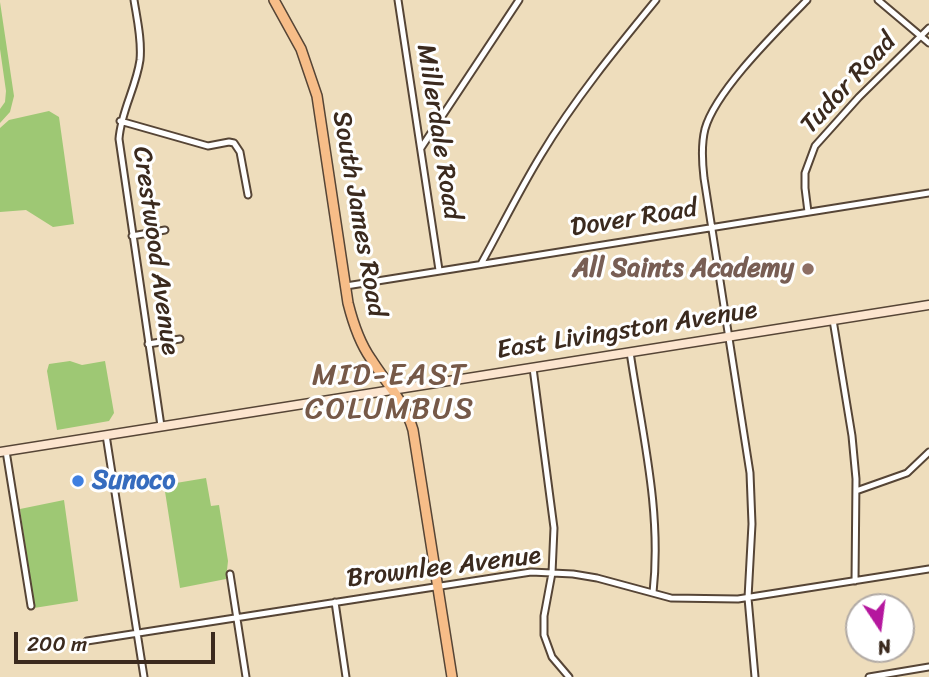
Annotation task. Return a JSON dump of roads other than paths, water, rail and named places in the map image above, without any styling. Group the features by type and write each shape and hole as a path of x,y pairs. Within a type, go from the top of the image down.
{"main road":[{"name":"South James Road","path":"274,0 301,49 317,96 351,315 361,343 404,405 413,430 452,677"},
{"name":"East Livingston Avenue","path":"3,452 392,388 929,305"}],"street":[{"name":"Crestwood Avenue","path":"134,0 140,60 120,121 120,156 161,426"},
{"name":"Millerdale Road","path":"398,0 439,270"},
{"path":"421,148 519,0"},
{"path":"481,264 557,130 583,92 656,0"},
{"path":"755,677 748,598 752,524 750,473 702,160 704,136 710,116 729,86 807,0"},
{"path":"878,0 929,43"},
{"name":"Tudor Road","path":"808,212 804,188 805,173 815,146 859,97 929,28"},
{"path":"120,121 208,146 234,143 240,152 248,195"},
{"name":"Dover Road","path":"346,286 929,193"},
{"path":"132,236 165,230"},
{"path":"833,320 852,436 856,491 855,581"},
{"path":"148,344 180,339"},
{"path":"630,352 656,526 653,593"},
{"path":"533,368 554,528 552,573 544,616 544,635 552,657 569,677"},
{"path":"106,435 144,677"},
{"path":"3,452 31,606"},
{"path":"856,491 907,472 929,452"},
{"name":"Brownlee Avenue","path":"87,641 531,572 597,578 691,600 748,598 929,569"},
{"path":"230,574 246,677"},
{"path":"335,602 346,677"},
{"path":"869,677 929,667"}],"place":[{"name":"All Saints Academy","path":"808,269"},
{"name":"Sunoco","path":"78,481"}],"district":[{"name":"MID-EAST COLUMBUS","path":"390,393"}]}
